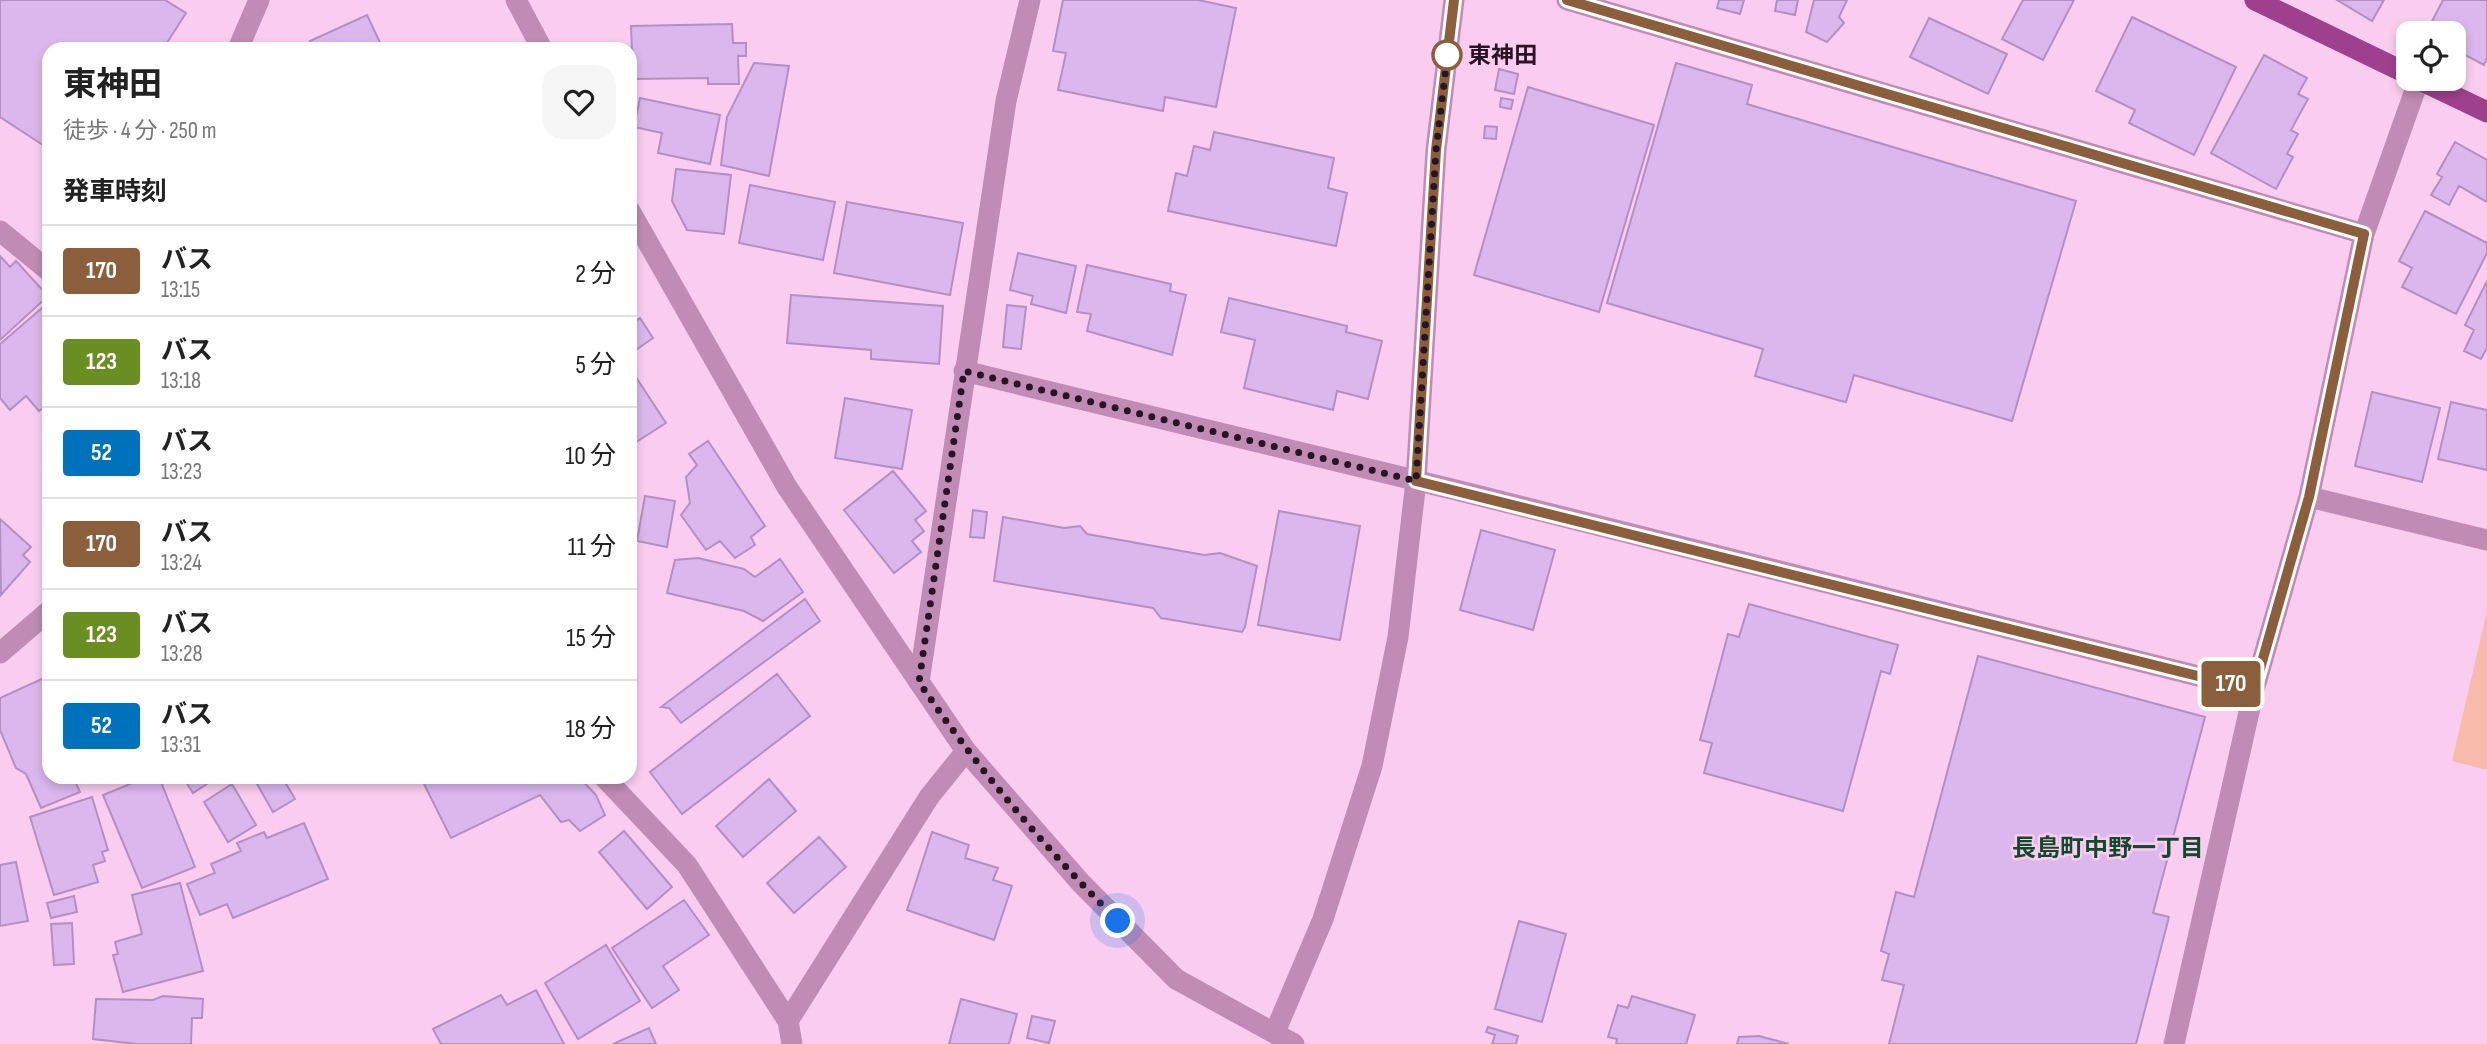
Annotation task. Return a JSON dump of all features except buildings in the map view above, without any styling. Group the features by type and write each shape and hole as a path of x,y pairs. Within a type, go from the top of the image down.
{"main road":[{"path":"2255,0 2396,68"},
{"path":"2443,91 2487,113"}],"street":[{"path":"241,42 259,0"},
{"path":"516,0 538,42"},
{"path":"919,682 1006,101 1030,0"},
{"path":"1273,1038 1324,919 1372,766 1398,637 1416,481 1436,150 1454,0"},
{"path":"1567,0 2364,234"},
{"path":"2174,1044 2254,690 2309,497 2364,234 2415,91"},
{"path":"637,223 787,487 966,751 1080,883 1176,979 1273,1038 1294,1044"},
{"path":"0,231 42,265"},
{"path":"964,371 2254,690"},
{"path":"2309,497 2487,540"},
{"path":"0,653 42,617"},
{"path":"788,1021 929,797 966,751"},
{"path":"611,784 687,865 788,1021 792,1044"}],"shaded area":[{"path":"2487,611 2487,770 2452,761"}],"bus line":[{"name":"170","path":"1454,0 1436,150 1416,481 2254,690 2309,497 2364,234 1567,0"}],"place":[{"name":"東神田","path":"1447,55"}],"district":[{"name":"長島町中野一丁目","path":"2108,848"}],"route":[{"path":"1118,921 1080,883 966,751 919,682 964,371 1416,481 1436,150 1448,50 1447,55"}]}
